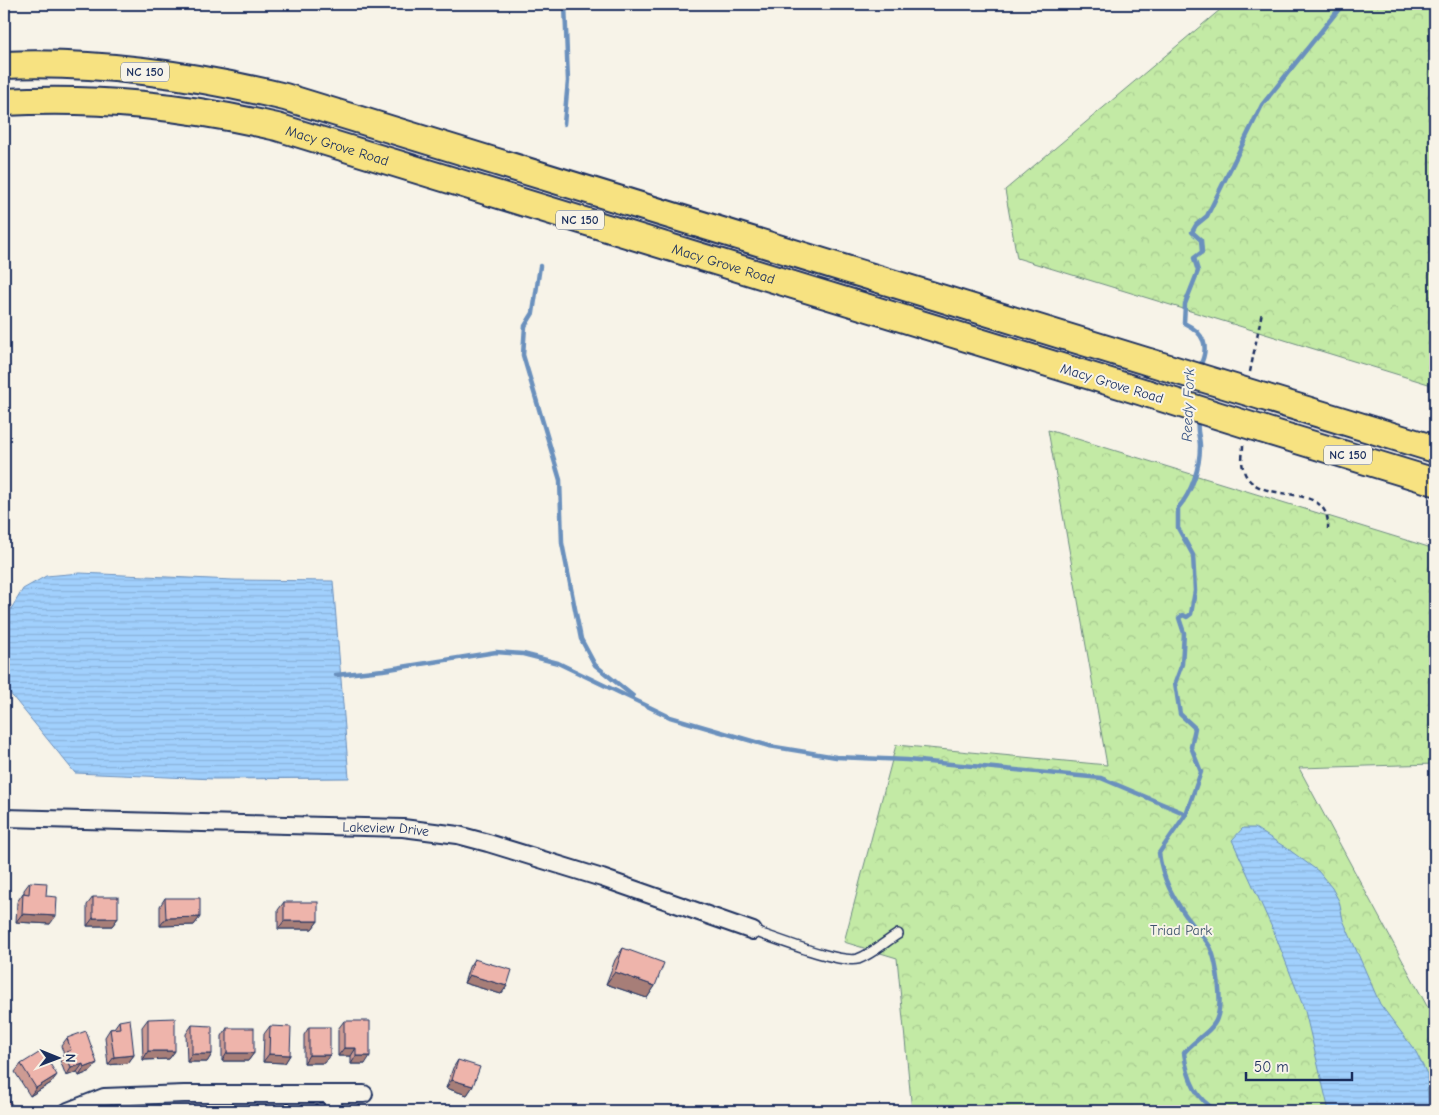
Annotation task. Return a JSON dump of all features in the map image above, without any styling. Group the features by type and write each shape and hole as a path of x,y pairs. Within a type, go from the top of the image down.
{"main road":[{"name":"NC 150","path":"4,65 56,64 122,69 221,83 317,106 1435,450"},
{"name":"Macy Grove Road","path":"4,102 120,101 183,108 277,127 1435,482"},
{"path":"360,152 365,144 376,141 425,154 512,166"},
{"path":"1359,459 1435,474"}],"street":[{"name":"Lakeview Drive","path":"4,818 403,828 458,835 602,878 753,931"},
{"path":"68,1111 104,1097 184,1094 364,1094"},
{"path":"333,1111 334,1095"}],"lane":[{"path":"753,931 840,959 856,959 866,955 898,934"}],"green space":[{"path":"1227,4 1435,4 1435,386 1017,258 1005,190"},
{"name":"Triad Park","path":"1048,430 1435,549 1435,764 1299,768 1435,1021 1435,1111 912,1111 897,958 844,942 896,745 1107,765"}],"water":[{"path":"80,573 233,580 333,581 349,778 214,779 75,773 4,686 4,626 11,609 23,589 46,576"},
{"path":"1243,828 1255,828 1288,849 1318,871 1332,888 1339,901 1343,920 1380,1004 1416,1052 1427,1074 1429,1111 1329,1111 1305,1011 1274,932 1232,840"}],"building":[{"path":"30,882 47,883 46,896 57,897 56,916 22,914 23,893 29,894"},
{"path":"93,897 118,897 118,918 93,918"},
{"path":"165,898 200,898 200,917 166,918"},
{"path":"284,902 318,902 318,921 284,921"},
{"path":"623,948 664,963 655,986 615,972"},
{"path":"474,959 512,970 507,986 469,975"},
{"path":"175,1018 175,1051 148,1051 148,1019"},
{"path":"130,1019 134,1055 114,1057 110,1029 120,1028 119,1021"},
{"path":"344,1021 370,1021 370,1056 356,1056 356,1048 344,1048"},
{"path":"192,1025 212,1026 212,1054 192,1054"},
{"path":"270,1026 291,1027 290,1055 269,1054"},
{"path":"309,1027 330,1027 330,1055 309,1055"},
{"path":"227,1028 254,1028 254,1053 227,1053"},
{"path":"86,1031 97,1063 84,1068 83,1064 71,1068 66,1052 71,1050 67,1038"},
{"path":"42,1051 57,1075 36,1088 21,1064"},
{"path":"458,1060 480,1067 473,1086 452,1080"},
{"path":"4,1094 13,1106 6,1111 4,1111"},
{"path":"242,1109 270,1109 270,1111 242,1111"}],"waterway":[{"path":"564,124 568,81 565,4"},
{"name":"Reedy Fork","path":"1199,368 1204,354 1204,341 1197,331 1184,323 1185,304 1198,271 1194,258 1202,252 1201,240 1192,232 1196,225 1207,216 1262,105 1343,4"},
{"path":"540,266 533,313 525,326 523,355 560,480 562,543 581,639 595,665 633,696"},
{"name":"Reedy Fork","path":"1199,418 1200,454 1197,471 1187,495 1178,508 1178,528 1193,555 1195,591 1191,614 1187,617 1183,615 1179,618 1184,633 1182,664 1175,683 1180,714 1195,728 1191,747 1201,772 1186,814 1159,853 1163,873 1171,891 1181,909 1211,949 1218,983 1219,1011 1217,1018 1207,1032 1184,1053 1187,1070 1197,1093 1208,1105 1219,1111 1235,1111"},
{"path":"336,675 383,670 496,652 523,654 558,663 670,717 769,746 836,757 907,760 1101,778 1186,814"}]}
